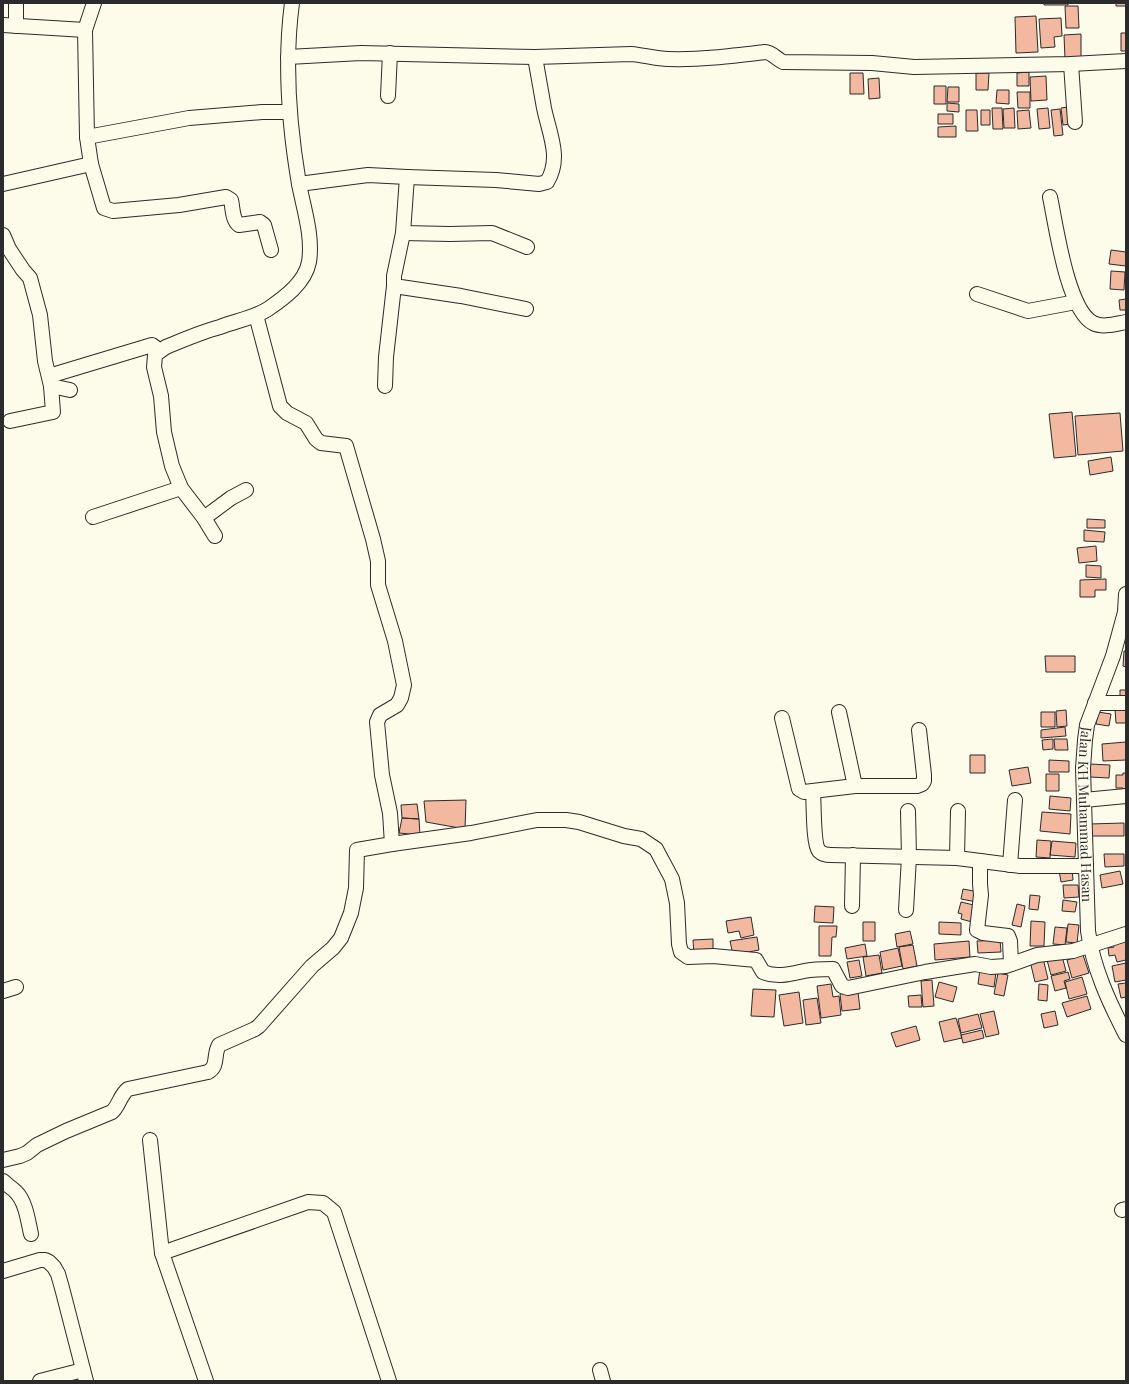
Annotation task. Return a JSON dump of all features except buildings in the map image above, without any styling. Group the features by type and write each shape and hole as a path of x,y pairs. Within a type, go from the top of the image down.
{"street":[{"path":"16,3 9,25 84,30"},
{"path":"94,3 84,30 87,137 91,164 104,208 113,211 179,205 226,197 231,200 234,220 239,225 260,222 264,225 271,250"},
{"path":"215,536 204,518 181,488 172,466 164,432 161,396 154,367 155,355 160,351 217,327 256,315 270,308 301,281 306,272 309,262 309,232 300,184 290,112 288,32 292,3"},
{"path":"288,56 361,53 535,57 631,54 666,59 692,60 769,52 783,62 872,63 914,67 1071,64 1126,61"},
{"path":"388,96 390,54"},
{"path":"300,184 368,175 496,180 539,184 546,182 551,175 554,164 554,148 544,110 535,57"},
{"path":"1071,64 1075,122"},
{"path":"87,137 189,118 262,112 290,112"},
{"path":"3,184 91,164"},
{"path":"385,386 386,357 394,276 403,233 407,177"},
{"path":"1050,197 1068,280 1076,302 1084,315 1093,323 1106,326 1126,322"},
{"path":"403,233 492,233 527,247"},
{"path":"3,235 9,249 22,270 30,278 40,315 53,412 10,421"},
{"path":"394,286 460,296 526,309"},
{"path":"977,294 1028,311 1076,302"},
{"path":"256,315 280,406 287,413 306,423 316,439 321,443 346,446 373,539 378,561 378,585 395,642 404,685 401,698 397,705 380,715 377,722 382,774 390,813 392,844"},
{"path":"50,381 152,345 160,351"},
{"path":"50,381 70,390"},
{"path":"93,517 181,488"},
{"path":"204,518 231,498 246,490"},
{"name":"Jalan KH Muhammad Hasan","path":"1126,594 1125,612 1113,656 1088,725 1085,740 1083,768 1088,931 1090,945 1094,963 1126,1035"},
{"path":"1095,703 1126,702"},
{"path":"839,712 855,786"},
{"path":"782,718 799,789 804,792 855,786 910,787 922,784 924,781 924,775 918,730"},
{"path":"813,792 816,842 819,851 823,854 957,858 1010,865 1052,867 1086,866"},
{"path":"1084,800 1126,796"},
{"path":"1010,865 1015,800"},
{"path":"906,910 909,857 908,811"},
{"path":"957,858 958,811"},
{"path":"3,1160 27,1153 37,1145 66,1131 112,1112 128,1089 212,1070 215,1066 216,1052 219,1045 259,1026 312,966 333,948 341,938 352,913 356,888 357,850 478,832 537,820 566,820 579,822 624,836 641,839 656,849 672,879 677,903 681,952 688,957 713,956 756,960 763,972 776,976 820,969 833,969 842,986 848,988 925,972 968,965 975,964 991,967 1011,964 1037,955 1073,952 1126,934"},
{"path":"852,906 853,855"},
{"path":"980,861 981,895 977,930 983,933 1008,936 1010,941 1011,964"},
{"path":"150,1140 162,1253 206,1381"},
{"path":"3,1181 16,1192 24,1205 31,1234"},
{"path":"162,1253 308,1202 323,1203 334,1212 389,1381"},
{"path":"3,1270 40,1260 49,1262 58,1274 84,1376 40,1381"}]}
